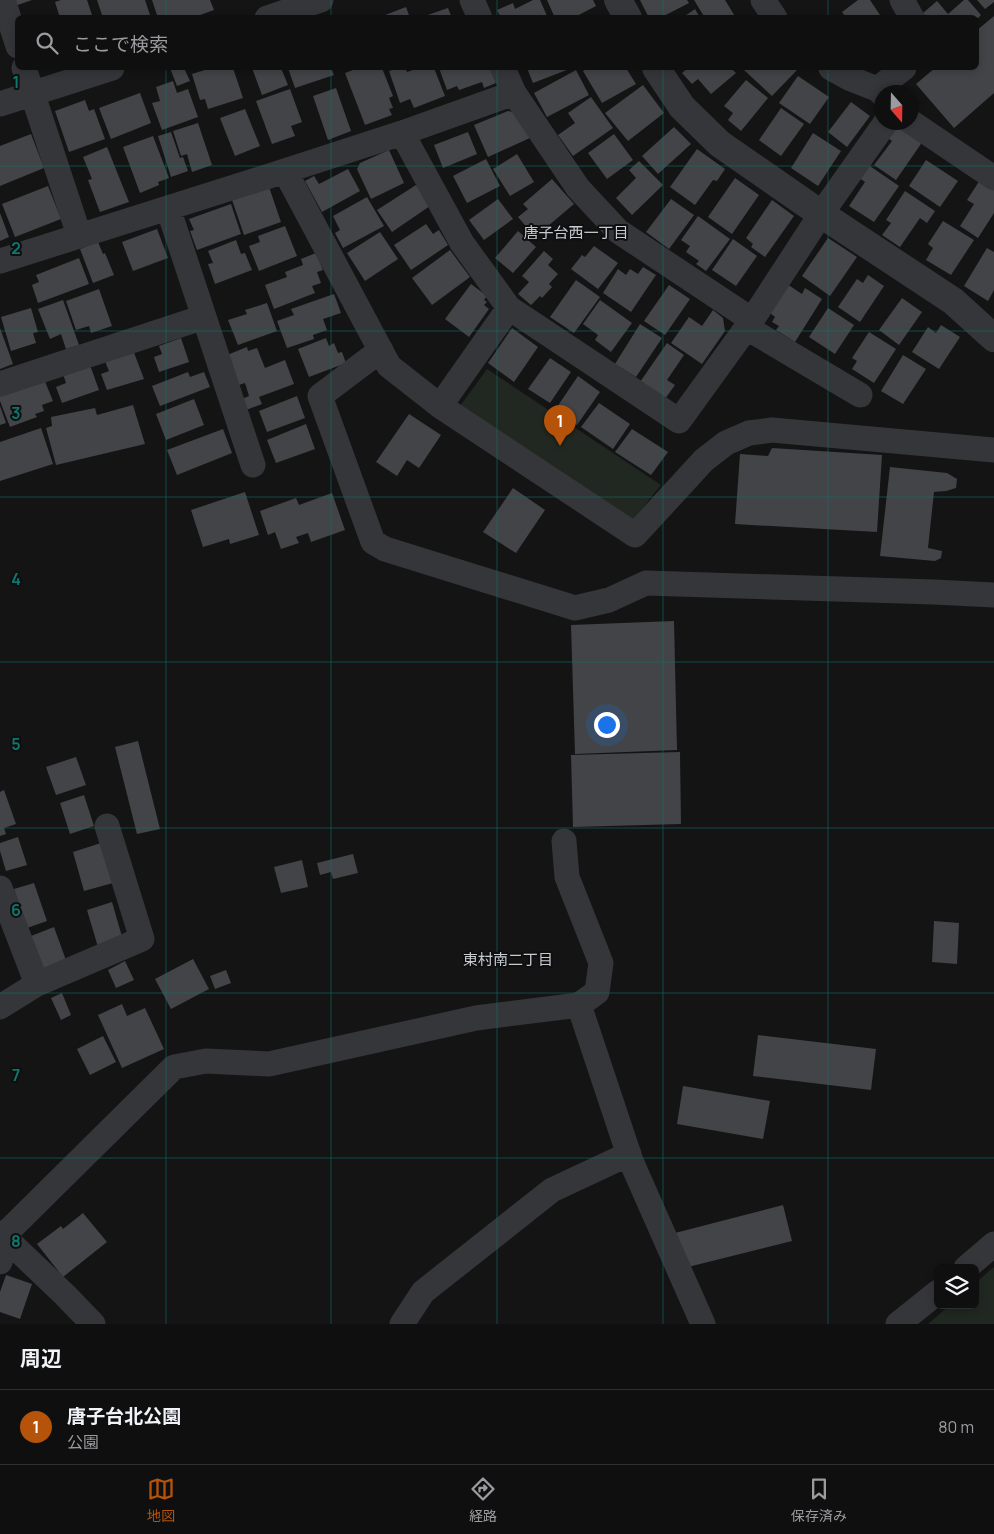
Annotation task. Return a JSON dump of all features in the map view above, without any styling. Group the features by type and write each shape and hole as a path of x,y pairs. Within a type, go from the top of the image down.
{"street":[{"path":"3,0 15,37"},
{"path":"276,15 320,0"},
{"path":"472,0 479,15"},
{"path":"618,0 626,15"},
{"path":"763,0 773,15"},
{"path":"25,70 80,235"},
{"path":"0,104 106,70"},
{"path":"504,70 514,93 578,188 618,231 750,324 860,395"},
{"path":"657,70 682,106 720,144 821,214 953,301 994,338"},
{"path":"834,70 874,90"},
{"path":"886,85 902,70"},
{"path":"0,261 402,133 514,93"},
{"path":"919,127 994,178"},
{"path":"402,133 462,243 509,308 679,421 750,324 821,214 880,130"},
{"path":"285,171 389,366 440,406 635,535 704,460 726,443 749,433 772,430 994,450"},
{"path":"168,208 253,465"},
{"path":"440,406 509,308"},
{"path":"0,384 204,317"},
{"path":"381,350 320,396 373,542 385,549 575,608 609,600 646,583 994,595"},
{"path":"0,1007 37,984 142,939 107,826"},
{"path":"92,1324 65,1295 2,1243 174,1067 206,1061 269,1064 476,1018 579,1004 597,992 600,964 567,876 564,842"},
{"path":"0,888 37,984"},
{"path":"579,1004 629,1154 703,1324"},
{"path":"402,1324 423,1292 552,1190 629,1154"},
{"path":"971,1264 994,1244"},
{"path":"898,1324 934,1295"}],"shaded area":[{"path":"487,369 661,485 632,521 460,406"},
{"path":"994,1267 994,1324 928,1324 945,1309 979,1309 979,1280"}],"building":[{"path":"9,0 32,0 12,7"},
{"path":"61,0 87,0 92,15 59,15 55,2"},
{"path":"97,0 145,0 150,15 102,15"},
{"path":"152,0 210,0 214,10 200,15 157,15"},
{"path":"533,0 540,0 547,15 500,15 497,10 513,3 515,9"},
{"path":"547,0 593,0 596,6 579,15 554,15"},
{"path":"640,0 687,0 689,3 666,15 648,15"},
{"path":"694,0 725,0 734,15 703,15"},
{"path":"858,0 870,0 880,15 844,15 842,12"},
{"path":"964,0 968,0 981,15 979,17 979,15 925,15 923,13 937,1 948,14"},
{"path":"977,0 994,0 994,2 985,9"},
{"path":"406,7 409,15 385,15"},
{"path":"448,8 451,15 428,15"},
{"path":"695,9 698,15 686,15"},
{"path":"994,16 994,93 954,128 919,87 919,85 916,84 933,70 979,70 979,28"},
{"path":"171,70 185,70 190,81 177,86"},
{"path":"205,70 234,70 243,98 208,109 205,99 200,100 192,74"},
{"path":"253,70 282,70 288,85 262,95"},
{"path":"289,70 332,70 334,75 295,88"},
{"path":"353,70 383,70 393,96 389,98 393,108 389,109 392,115 365,125 345,73"},
{"path":"435,70 445,96 414,108 410,99 400,103 389,71"},
{"path":"440,70 491,70 496,83 484,88 482,82 459,90 457,86 447,90"},
{"path":"528,70 567,70 533,83"},
{"path":"576,70 589,95 547,117 534,93"},
{"path":"627,70 636,84 602,103 583,71"},
{"path":"686,70 733,70 736,73 711,94 698,79 692,84 682,73"},
{"path":"744,70 797,70 772,96"},
{"path":"798,76 829,97 810,124 779,103"},
{"path":"746,80 768,98 741,131 728,120 733,113 724,106"},
{"path":"173,81 177,93 188,89 198,117 162,130 152,103 160,101 156,87"},
{"path":"643,85 664,113 628,141 605,113"},
{"path":"336,88 351,131 328,140 313,96"},
{"path":"290,89 302,122 291,126 295,136 272,144 256,101"},
{"path":"140,93 151,123 111,139 99,108"},
{"path":"591,97 613,128 573,156 558,135 575,123 568,113"},
{"path":"85,100 89,111 94,109 105,139 69,152 55,111"},
{"path":"851,102 870,116 847,147 828,132"},
{"path":"781,108 804,124 781,156 759,140"},
{"path":"245,109 260,146 235,156 220,118"},
{"path":"508,111 522,114 532,137 488,157 474,125"},
{"path":"198,123 212,165 192,172 187,154 181,156 173,131"},
{"path":"674,127 691,144 658,174 642,156"},
{"path":"893,130 908,130 923,141 896,180 874,165 892,141 888,138"},
{"path":"171,132 180,158 183,157 188,171 171,177 158,136"},
{"path":"468,132 477,154 443,168 434,145"},
{"path":"813,133 841,151 818,186 791,168"},
{"path":"31,134 44,168 0,186 0,146"},
{"path":"614,134 633,160 607,179 588,153"},
{"path":"153,136 169,178 158,182 159,185 140,193 123,147"},
{"path":"107,147 129,202 100,212 88,180 92,179 83,157"},
{"path":"697,149 725,169 717,181 713,180 695,205 670,187"},
{"path":"389,150 404,183 371,199 357,169 360,163"},
{"path":"517,154 534,182 510,196 493,169"},
{"path":"486,159 500,186 467,203 453,176"},
{"path":"926,160 958,181 940,207 909,186"},
{"path":"639,161 663,185 632,215 616,198 636,178 629,170"},
{"path":"864,162 899,186 874,222 849,206 865,182 855,175"},
{"path":"348,169 360,191 322,212 305,181 314,176 319,184"},
{"path":"735,178 759,195 732,234 708,217"},
{"path":"552,179 574,204 535,237 518,217 528,209 523,204"},
{"path":"980,180 994,189 994,213 978,238 960,226 974,204 967,200"},
{"path":"268,184 281,222 244,235 231,197"},
{"path":"416,185 430,206 392,232 377,210"},
{"path":"48,186 61,219 15,237 2,204"},
{"path":"905,191 935,211 927,223 920,218 900,247 882,235 891,223 886,220"},
{"path":"367,197 384,226 343,248 335,233 340,230 333,216"},
{"path":"498,199 513,219 484,240 469,220"},
{"path":"671,199 694,215 669,249 646,232"},
{"path":"772,200 794,216 765,257 751,247 753,244 746,238"},
{"path":"231,204 241,234 197,250 190,231 194,230 189,219"},
{"path":"0,213 9,237 0,241"},
{"path":"698,216 730,239 706,271 696,264 699,261 686,252 690,246 681,240"},
{"path":"943,221 974,240 951,275 926,260 933,248 928,244"},
{"path":"426,224 433,234 439,230 448,245 411,270 394,245"},
{"path":"285,226 297,256 259,271 249,246 260,242 258,236"},
{"path":"157,229 168,258 133,271 122,242"},
{"path":"518,231 536,247 513,273 495,258"},
{"path":"380,232 398,259 365,281 347,253"},
{"path":"828,238 857,257 830,296 802,276"},
{"path":"733,239 757,256 736,286 712,270"},
{"path":"236,240 241,254 245,253 252,270 215,284 208,264 213,263 208,251"},
{"path":"98,242 114,275 93,283 80,249"},
{"path":"594,246 618,263 598,289 571,269 582,255 585,257"},
{"path":"987,248 994,252 994,290 988,301 964,286"},
{"path":"450,250 470,277 432,305 412,278"},
{"path":"544,251 553,259 548,265 558,274 549,284 552,287 542,298 540,296 531,305 518,294 529,282 522,276"},
{"path":"316,253 323,270 317,272 321,283 312,286 315,293 274,309 265,285 287,277 285,272 303,265 301,259"},
{"path":"79,258 89,284 38,303 32,285 39,282 36,275"},
{"path":"643,267 656,275 631,312 603,293 618,269 626,275 630,269 638,274"},
{"path":"868,275 884,286 860,322 838,307 857,279 863,283"},
{"path":"576,280 600,297 574,333 550,317"},
{"path":"471,284 487,296 484,300 487,302 484,305 489,309 469,337 445,319"},
{"path":"787,284 802,294 805,288 822,299 795,342 776,330 779,326 772,322 775,317 769,312"},
{"path":"669,285 690,299 665,335 644,321"},
{"path":"99,289 112,326 91,333 89,326 76,330 66,301"},
{"path":"334,294 341,313 323,319 327,330 313,335 314,339 287,348 277,321 294,315 291,309"},
{"path":"902,298 922,312 899,345 879,330"},
{"path":"63,300 79,345 66,349 61,334 50,339 38,309"},
{"path":"600,300 632,323 611,352 595,340 598,335 583,324"},
{"path":"267,303 277,331 238,345 228,320 247,314 245,310"},
{"path":"31,308 38,332 33,333 36,343 11,351 1,317"},
{"path":"828,308 854,325 835,354 809,337"},
{"path":"713,310 723,318 725,331 702,364 671,343 689,317 702,326"},
{"path":"640,324 662,338 636,377 615,364"},
{"path":"941,325 960,337 939,369 912,352 928,327 936,333"},
{"path":"0,328 13,364 0,369"},
{"path":"512,328 538,347 514,382 488,363"},
{"path":"869,332 896,349 874,383 852,369 857,361 852,358"},
{"path":"181,338 189,362 159,372 154,357 162,354 159,346"},
{"path":"326,338 329,346 334,343 338,353 342,352 346,363 309,377 298,349"},
{"path":"667,343 684,355 667,380 675,385 665,399 640,382"},
{"path":"247,347 248,351 257,348 265,368 285,360 294,384 259,397 262,404 246,410 242,399 249,396 245,383 239,385 227,355"},
{"path":"133,350 144,379 107,390 101,374 109,371 104,359"},
{"path":"903,355 926,369 903,404 881,391"},
{"path":"550,358 571,372 550,403 528,389"},
{"path":"90,365 99,390 62,403 56,387 66,383 63,374"},
{"path":"188,372 190,377 204,372 210,387 160,406 152,386"},
{"path":"578,376 600,392 577,425 555,410"},
{"path":"44,379 53,401 42,405 44,411 35,414 37,417 10,427 0,401 0,395"},
{"path":"297,396 305,418 267,432 259,411"},
{"path":"194,399 204,425 166,440 156,414"},
{"path":"599,403 630,424 613,449 581,427"},
{"path":"133,405 145,444 56,465 46,428 52,426 51,417 95,408 97,415"},
{"path":"0,406 6,423 0,425"},
{"path":"409,414 441,435 419,468 407,460 397,476 376,462"},
{"path":"306,424 315,449 276,463 267,440"},
{"path":"41,428 53,464 0,481 0,442"},
{"path":"223,429 232,453 177,475 167,450"},
{"path":"632,429 668,452 651,475 615,452"},
{"path":"772,448 882,455 877,532 735,524 740,454 768,456"},
{"path":"890,467 947,473 957,479 956,488 934,492 928,548 942,551 941,558 935,561 880,556"},
{"path":"513,488 545,510 516,553 483,532"},
{"path":"245,492 259,535 230,544 229,539 203,547 191,510"},
{"path":"332,493 345,530 311,542 308,533 296,537 299,543 281,549 275,532 268,535 260,511 296,498 299,505"},
{"path":"674,621 677,750 575,754 571,625"},
{"path":"138,741 160,829 137,834 115,747"},
{"path":"680,752 681,824 573,827 571,755"},
{"path":"76,757 86,785 56,795 46,767"},
{"path":"4,790 16,824 4,828 6,834 0,836 0,792"},
{"path":"84,795 94,826 70,834 60,803"},
{"path":"18,837 27,865 6,871 0,851 0,843"},
{"path":"101,843 113,883 84,891 73,852"},
{"path":"353,854 358,873 333,879 331,872 320,875 317,863"},
{"path":"302,860 308,887 281,893 274,867"},
{"path":"34,883 47,921 27,928 14,889"},
{"path":"112,902 123,940 98,947 87,910"},
{"path":"934,921 959,923 957,964 932,962"},
{"path":"54,927 67,963 43,971 31,936"},
{"path":"193,959 209,989 171,1009 155,979"},
{"path":"125,961 134,980 116,988 108,970"},
{"path":"226,970 231,983 215,989 210,976"},
{"path":"62,993 71,1015 61,1020 51,998"},
{"path":"122,1004 127,1016 145,1008 164,1049 122,1068 98,1015"},
{"path":"758,1035 876,1049 871,1090 753,1076"},
{"path":"103,1036 116,1062 90,1075 77,1049"},
{"path":"683,1086 770,1101 763,1139 677,1124"},
{"path":"783,1205 792,1241 684,1268 675,1233"},
{"path":"83,1213 107,1242 63,1277 37,1244 61,1226 63,1229"},
{"path":"6,1275 32,1284 20,1319 0,1312 0,1292"}],"place":[{"name":"唐子台北公園","path":"560,446"}],"district":[{"name":"唐子台西一丁目","path":"576,232"},
{"name":"東村南二丁目","path":"508,959"}]}
